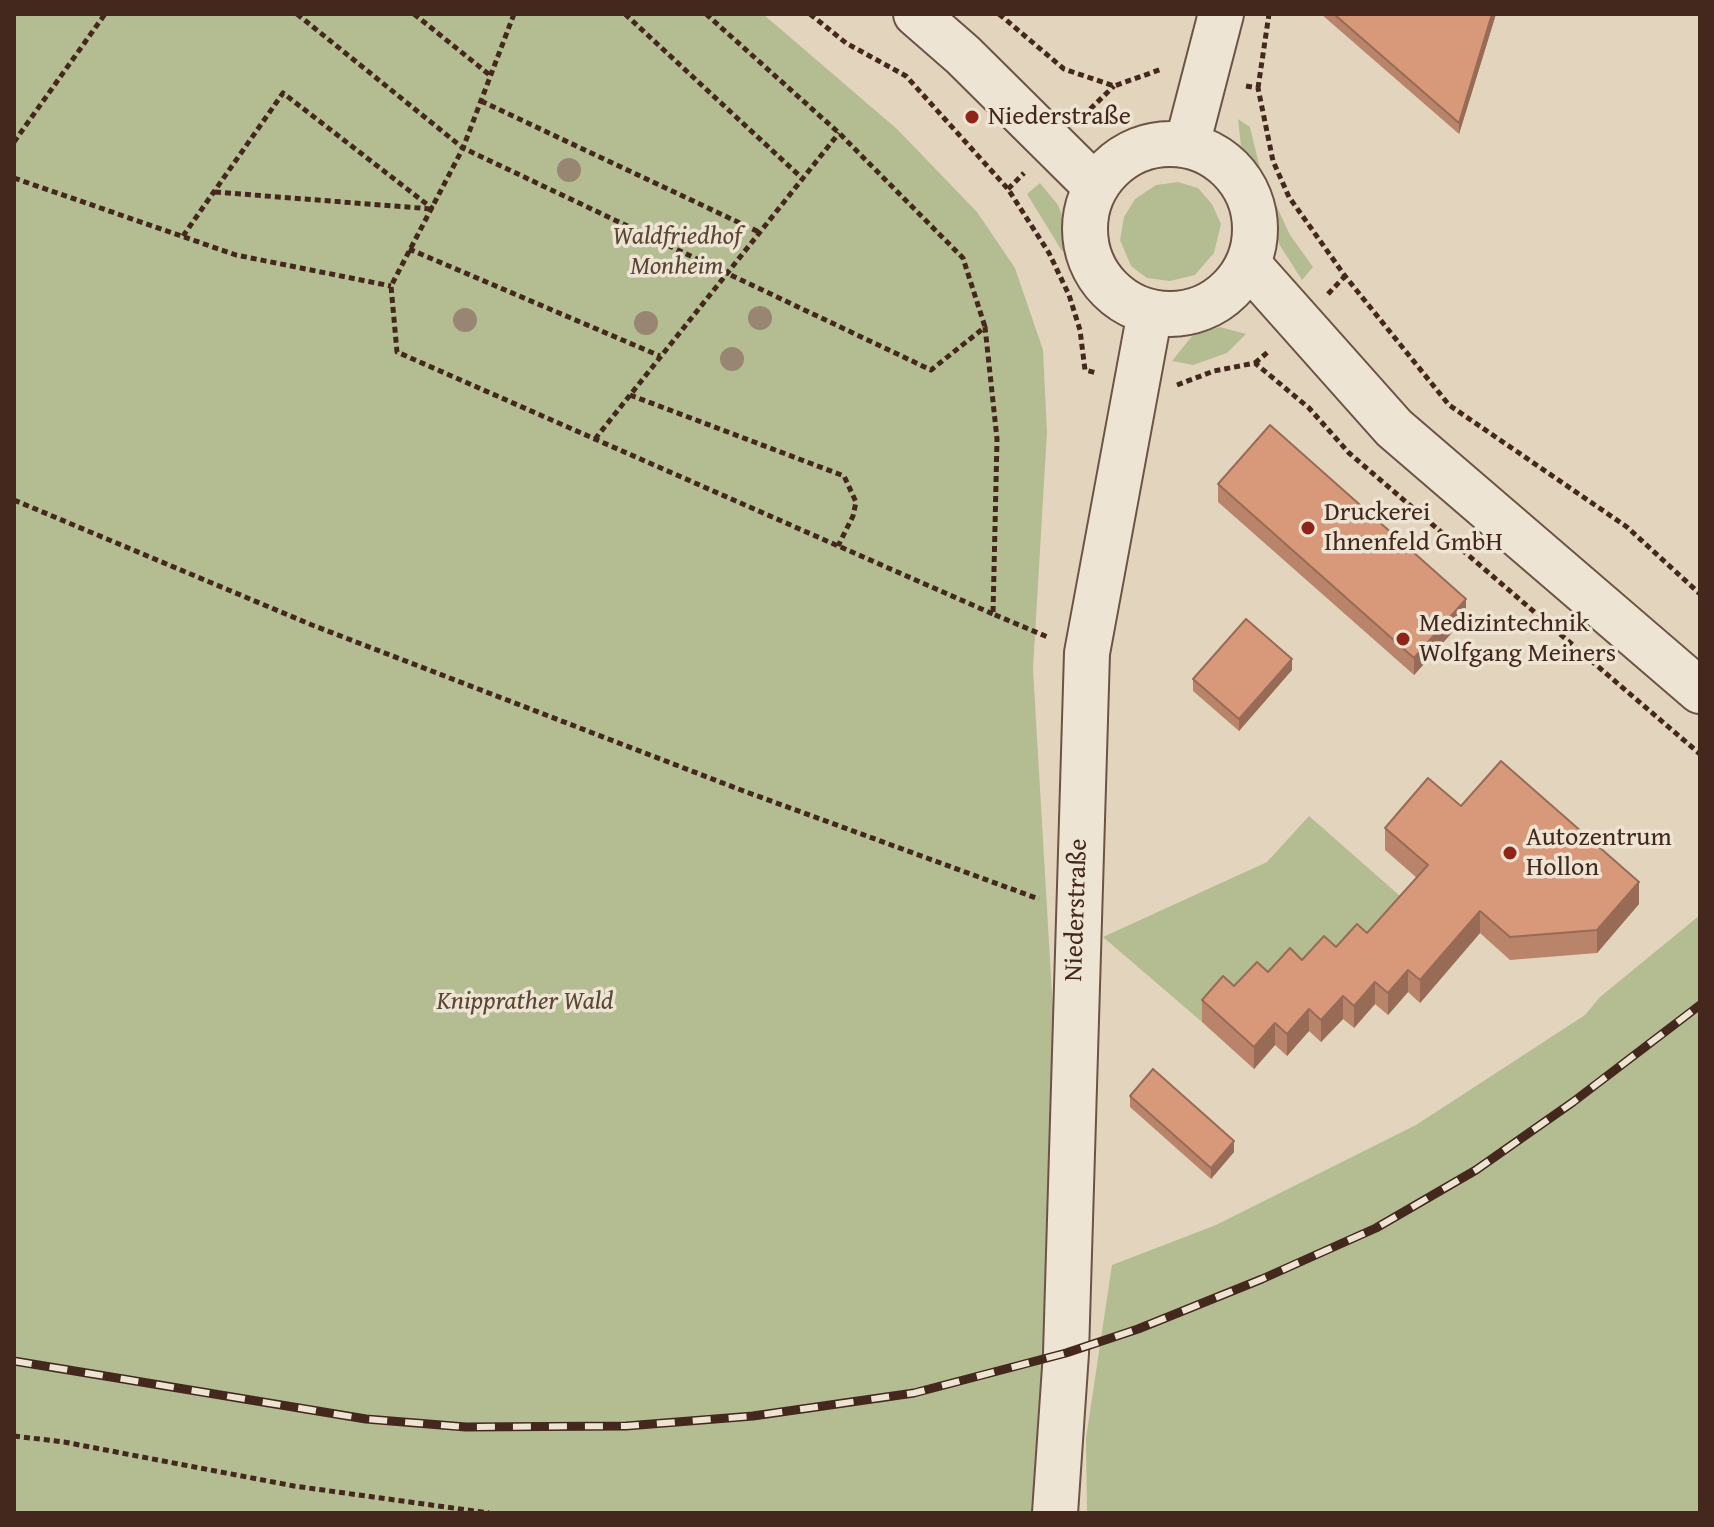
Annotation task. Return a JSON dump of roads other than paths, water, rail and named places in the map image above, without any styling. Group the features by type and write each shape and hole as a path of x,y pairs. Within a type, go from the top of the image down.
{"street":[{"path":"916,14 963,55 1096,187"},
{"path":"1187,145 1221,14"},
{"path":"1161,144 1187,145 1212,154 1232,169 1246,190 1254,214 1255,240 1248,264 1231,288 1208,306 1180,314 1150,312 1126,302 1106,285 1092,263 1086,238 1087,211 1096,187 1113,166 1135,151 1161,144"},
{"path":"1248,264 1394,428 1700,691"},
{"name":"Niederstraße","path":"1055,1513 1066,1353 1087,653 1134,383 1150,312"}],"railway":[{"path":"14,1361 366,1419 466,1427 626,1426 753,1416 914,1393 1066,1353 1138,1329 1262,1279 1376,1228 1476,1170 1573,1102 1700,1005"}],"place":[{"name":"Niederstraße","path":"972,117"},
{"name":"Druckerei Ihnenfeld GmbH","path":"1308,528"},
{"name":"Medizintechnik Wolfgang Meiners","path":"1403,639"},
{"name":"Autozentrum Hollon","path":"1510,853"}],"park label":[{"name":"Waldfriedhof Monheim","path":"677,252"},
{"name":"Knipprather Wald","path":"525,1002"}]}
